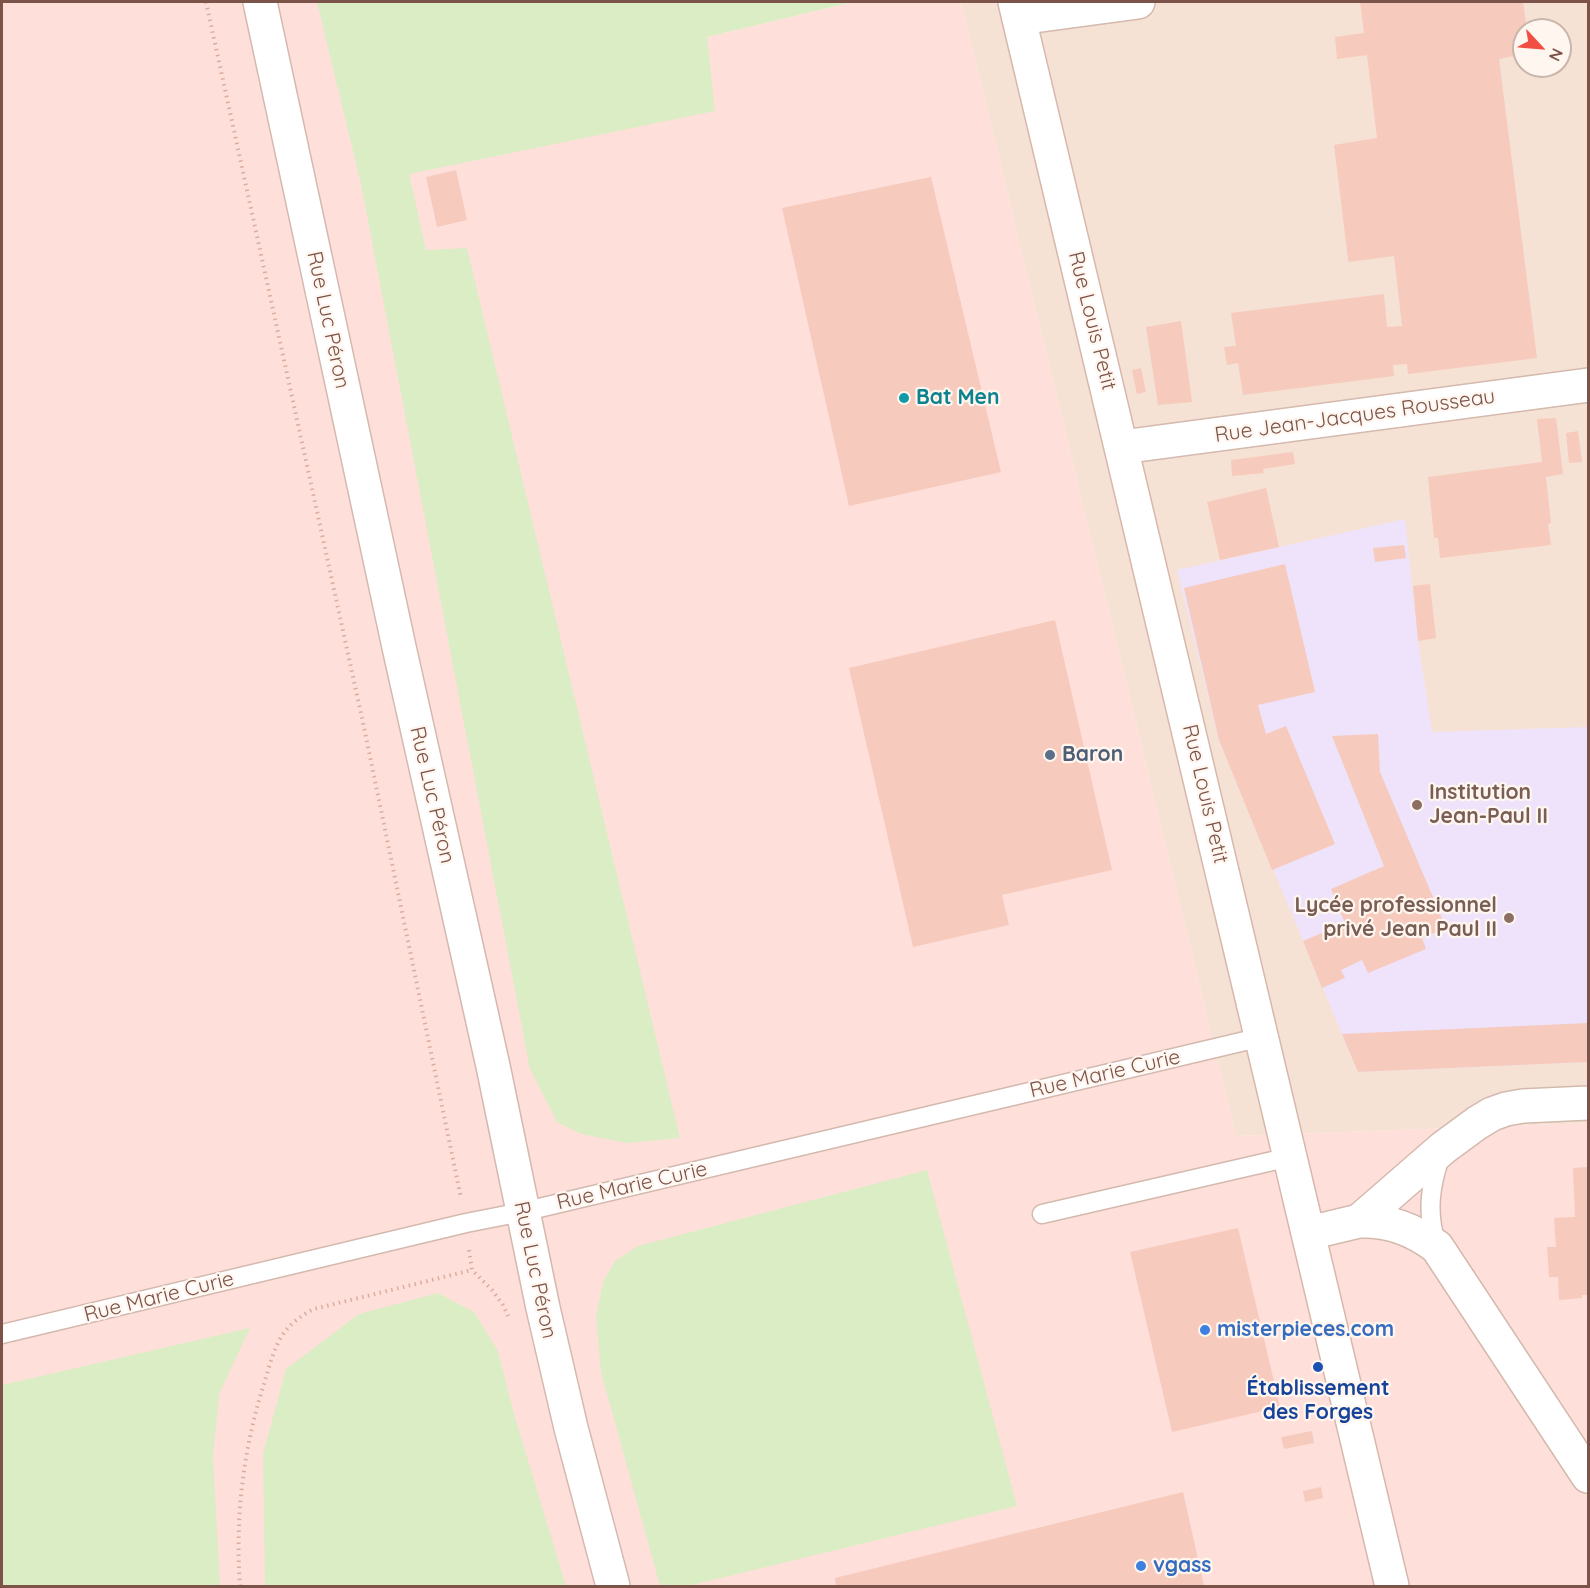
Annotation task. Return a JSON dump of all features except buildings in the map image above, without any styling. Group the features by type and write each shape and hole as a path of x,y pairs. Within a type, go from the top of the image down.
{"street":[{"name":"Rue Luc Péron","path":"260,2 399,647 493,1066 543,1308 571,1428 613,1587"},
{"path":"1017,10 1138,2"},
{"name":"Rue Louis Petit","path":"1017,10 1392,1587"},
{"name":"Rue Jean-Jacques Rousseau","path":"1122,447 1588,385"},
{"path":"1359,1221 1443,1148 1477,1123 1506,1109 1588,1103"},
{"path":"1309,1233 1359,1221 1376,1221 1401,1226 1437,1247 1588,1476"}],"lane":[{"name":"Rue Marie Curie","path":"2,1334 1262,1037"},
{"path":"1437,1247 1432,1231 1430,1201 1432,1183 1443,1148"},
{"path":"1042,1214 1290,1157"}],"path":[{"path":"206,2 362,718 466,1223 472,1269 492,1290 503,1305 508,1317 543,1308"},
{"path":"240,1587 239,1522 244,1463 252,1423 281,1338 301,1316 314,1309 472,1269"}],"shaded area":[{"path":"2,2 699,2 707,37 853,2 961,2 1236,1136 1588,1123 1588,1586 2,1586"},
{"path":"961,2 1588,2 1588,1123 1236,1136"},
{"name":"Institution Jean-Paul II","path":"1405,519 1418,641 1432,732 1588,727 1588,1062 1358,1072 1219,740 1177,570"}],"green space":[{"path":"317,2 853,2 707,37 715,111 409,174 426,250 467,248 680,1138 627,1143 581,1134 557,1122 530,1069 361,184"},
{"path":"927,1170 1017,1506 688,1586 660,1586 601,1372 596,1317 603,1282 615,1261 638,1246"},
{"path":"438,1293 474,1312 498,1351 514,1414 566,1586 265,1586 263,1454 286,1369 359,1314"},
{"path":"250,1328 219,1394 213,1456 220,1586 2,1586 2,1385"}],"place":[{"name":"Bat Men","path":"904,398"},
{"name":"Baron","path":"1050,755"},
{"name":"Institution Jean-Paul II","path":"1417,805"},
{"name":"Lycée professionnel privé Jean Paul II","path":"1509,918"},
{"name":"misterpieces.com","path":"1205,1330"},
{"name":"Établissement des Forges","path":"1318,1367"},
{"name":"vgass","path":"1141,1566"}]}
